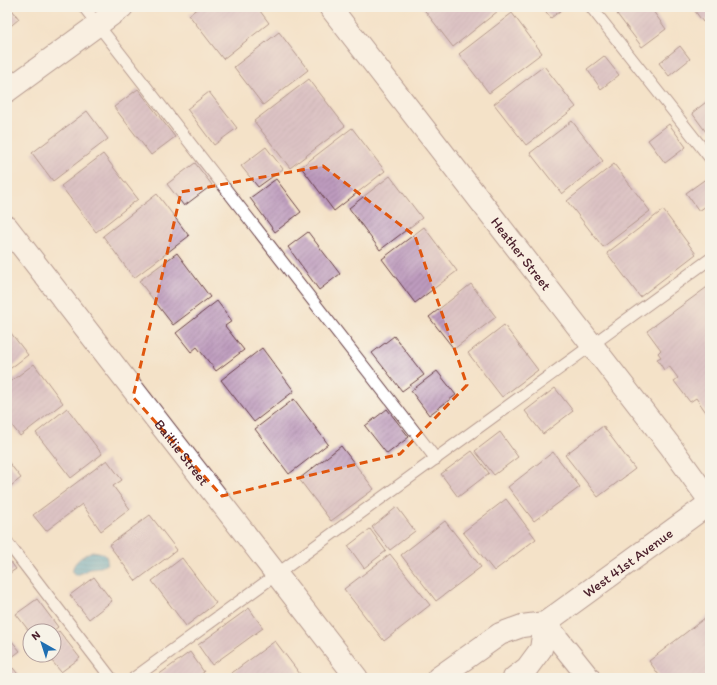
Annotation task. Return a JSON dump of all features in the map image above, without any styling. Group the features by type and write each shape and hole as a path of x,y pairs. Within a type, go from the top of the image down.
{"street":[{"path":"7,91 122,7"},
{"name":"Heather Street","path":"330,7 676,455 710,502"},
{"name":"Baillie Street","path":"7,227 357,678"},
{"name":"West 41st Avenue","path":"438,678 500,634 522,626 545,622 710,502"},
{"path":"514,678 527,668 540,649 545,622"},
{"path":"545,622 589,678"}],"lane":[{"path":"84,7 436,459"},
{"path":"591,7 710,158"},
{"path":"134,678 710,259"},
{"path":"7,542 112,678"}],"highlighted area":[{"path":"323,166 415,236 467,385 400,454 222,496 133,397 181,192"}],"water":[{"path":"92,551 105,555 107,557 107,564 101,567 91,568 78,575 74,575 73,567 78,560"}],"building":[{"path":"7,7 10,7 19,19 7,29"},
{"path":"199,7 257,7 269,23 223,59 189,15"},
{"path":"422,7 495,7 498,11 453,47"},
{"path":"542,7 565,7 551,18"},
{"path":"627,7 650,7 666,29 642,47 617,14"},
{"path":"692,7 710,7 710,17 703,22"},
{"path":"512,13 542,53 489,93 459,54"},
{"path":"279,32 308,70 263,105 234,67"},
{"path":"680,46 690,59 669,76 659,63"},
{"path":"604,56 619,75 601,89 587,69"},
{"path":"544,66 576,107 526,145 494,104"},
{"path":"309,79 345,126 290,168 254,121"},
{"path":"138,89 175,137 151,155 114,107"},
{"path":"209,92 237,128 214,145 187,109"},
{"path":"710,99 710,129 706,132 692,113"},
{"path":"87,111 108,139 53,181 32,153"},
{"path":"572,121 603,161 562,194 530,153"},
{"path":"669,124 686,147 665,163 648,140"},
{"path":"352,128 385,171 334,211 301,167"},
{"path":"266,147 283,169 258,187 241,166"},
{"path":"103,154 138,199 96,232 61,186"},
{"path":"195,163 212,185 184,206 167,184"},
{"path":"614,164 650,211 603,247 567,201"},
{"path":"390,176 422,218 380,250 349,208"},
{"path":"707,178 710,182 710,203 699,211 686,193"},
{"path":"276,179 301,212 275,232 250,198"},
{"path":"157,194 189,236 134,278 103,236"},
{"path":"663,210 696,254 640,297 607,253"},
{"path":"424,227 457,271 415,303 382,259"},
{"path":"308,232 340,274 319,290 288,247"},
{"path":"177,253 210,297 173,325 139,281"},
{"path":"471,284 496,317 454,349 429,317"},
{"path":"710,285 710,418 696,398 690,402 674,381 678,378 669,366 664,370 657,359 661,357 658,353 661,350 647,331"},
{"path":"217,301 232,321 225,326 244,350 216,371 197,347 191,352 176,333"},
{"path":"504,325 538,370 502,397 468,353"},
{"path":"7,328 28,355 7,371"},
{"path":"394,336 424,375 402,391 372,353"},
{"path":"262,348 294,391 254,422 221,380"},
{"path":"34,364 63,403 20,436 7,419 7,384"},
{"path":"437,371 456,395 429,415 411,391"},
{"path":"555,388 573,411 543,434 525,411"},
{"path":"294,399 328,444 289,474 255,429"},
{"path":"67,408 102,454 71,478 36,433"},
{"path":"387,409 409,437 387,454 365,426"},
{"path":"603,426 635,469 598,497 565,455"},
{"path":"500,432 518,457 494,475 475,451"},
{"path":"341,446 374,489 331,521 299,479"},
{"path":"472,451 489,473 458,497 441,474"},
{"path":"553,452 580,487 534,521 508,487"},
{"path":"7,460 21,478 7,489"},
{"path":"107,460 122,480 113,486 130,509 101,531 82,504 46,531 33,515"},
{"path":"506,499 536,539 494,571 463,532"},
{"path":"397,507 415,531 390,550 372,527"},
{"path":"150,515 177,550 136,581 109,545"},
{"path":"445,521 481,567 436,601 401,555"},
{"path":"370,529 386,551 364,568 348,546"},
{"path":"390,554 430,605 384,641 344,589"},
{"path":"7,557 16,569 7,575"},
{"path":"182,558 216,603 186,626 152,581"},
{"path":"94,577 112,601 89,619 70,595"},
{"path":"37,599 55,623 23,623 16,614"},
{"path":"249,608 263,628 212,665 198,645"},
{"path":"710,614 710,678 661,678 649,661"},
{"path":"7,635 20,651 7,661"},
{"path":"62,635 80,658 61,672 54,663 62,663"},
{"path":"275,641 303,678 225,678"},
{"path":"190,652 204,672 196,678 154,678"},
{"path":"13,668 21,678 7,678 7,673"}]}
